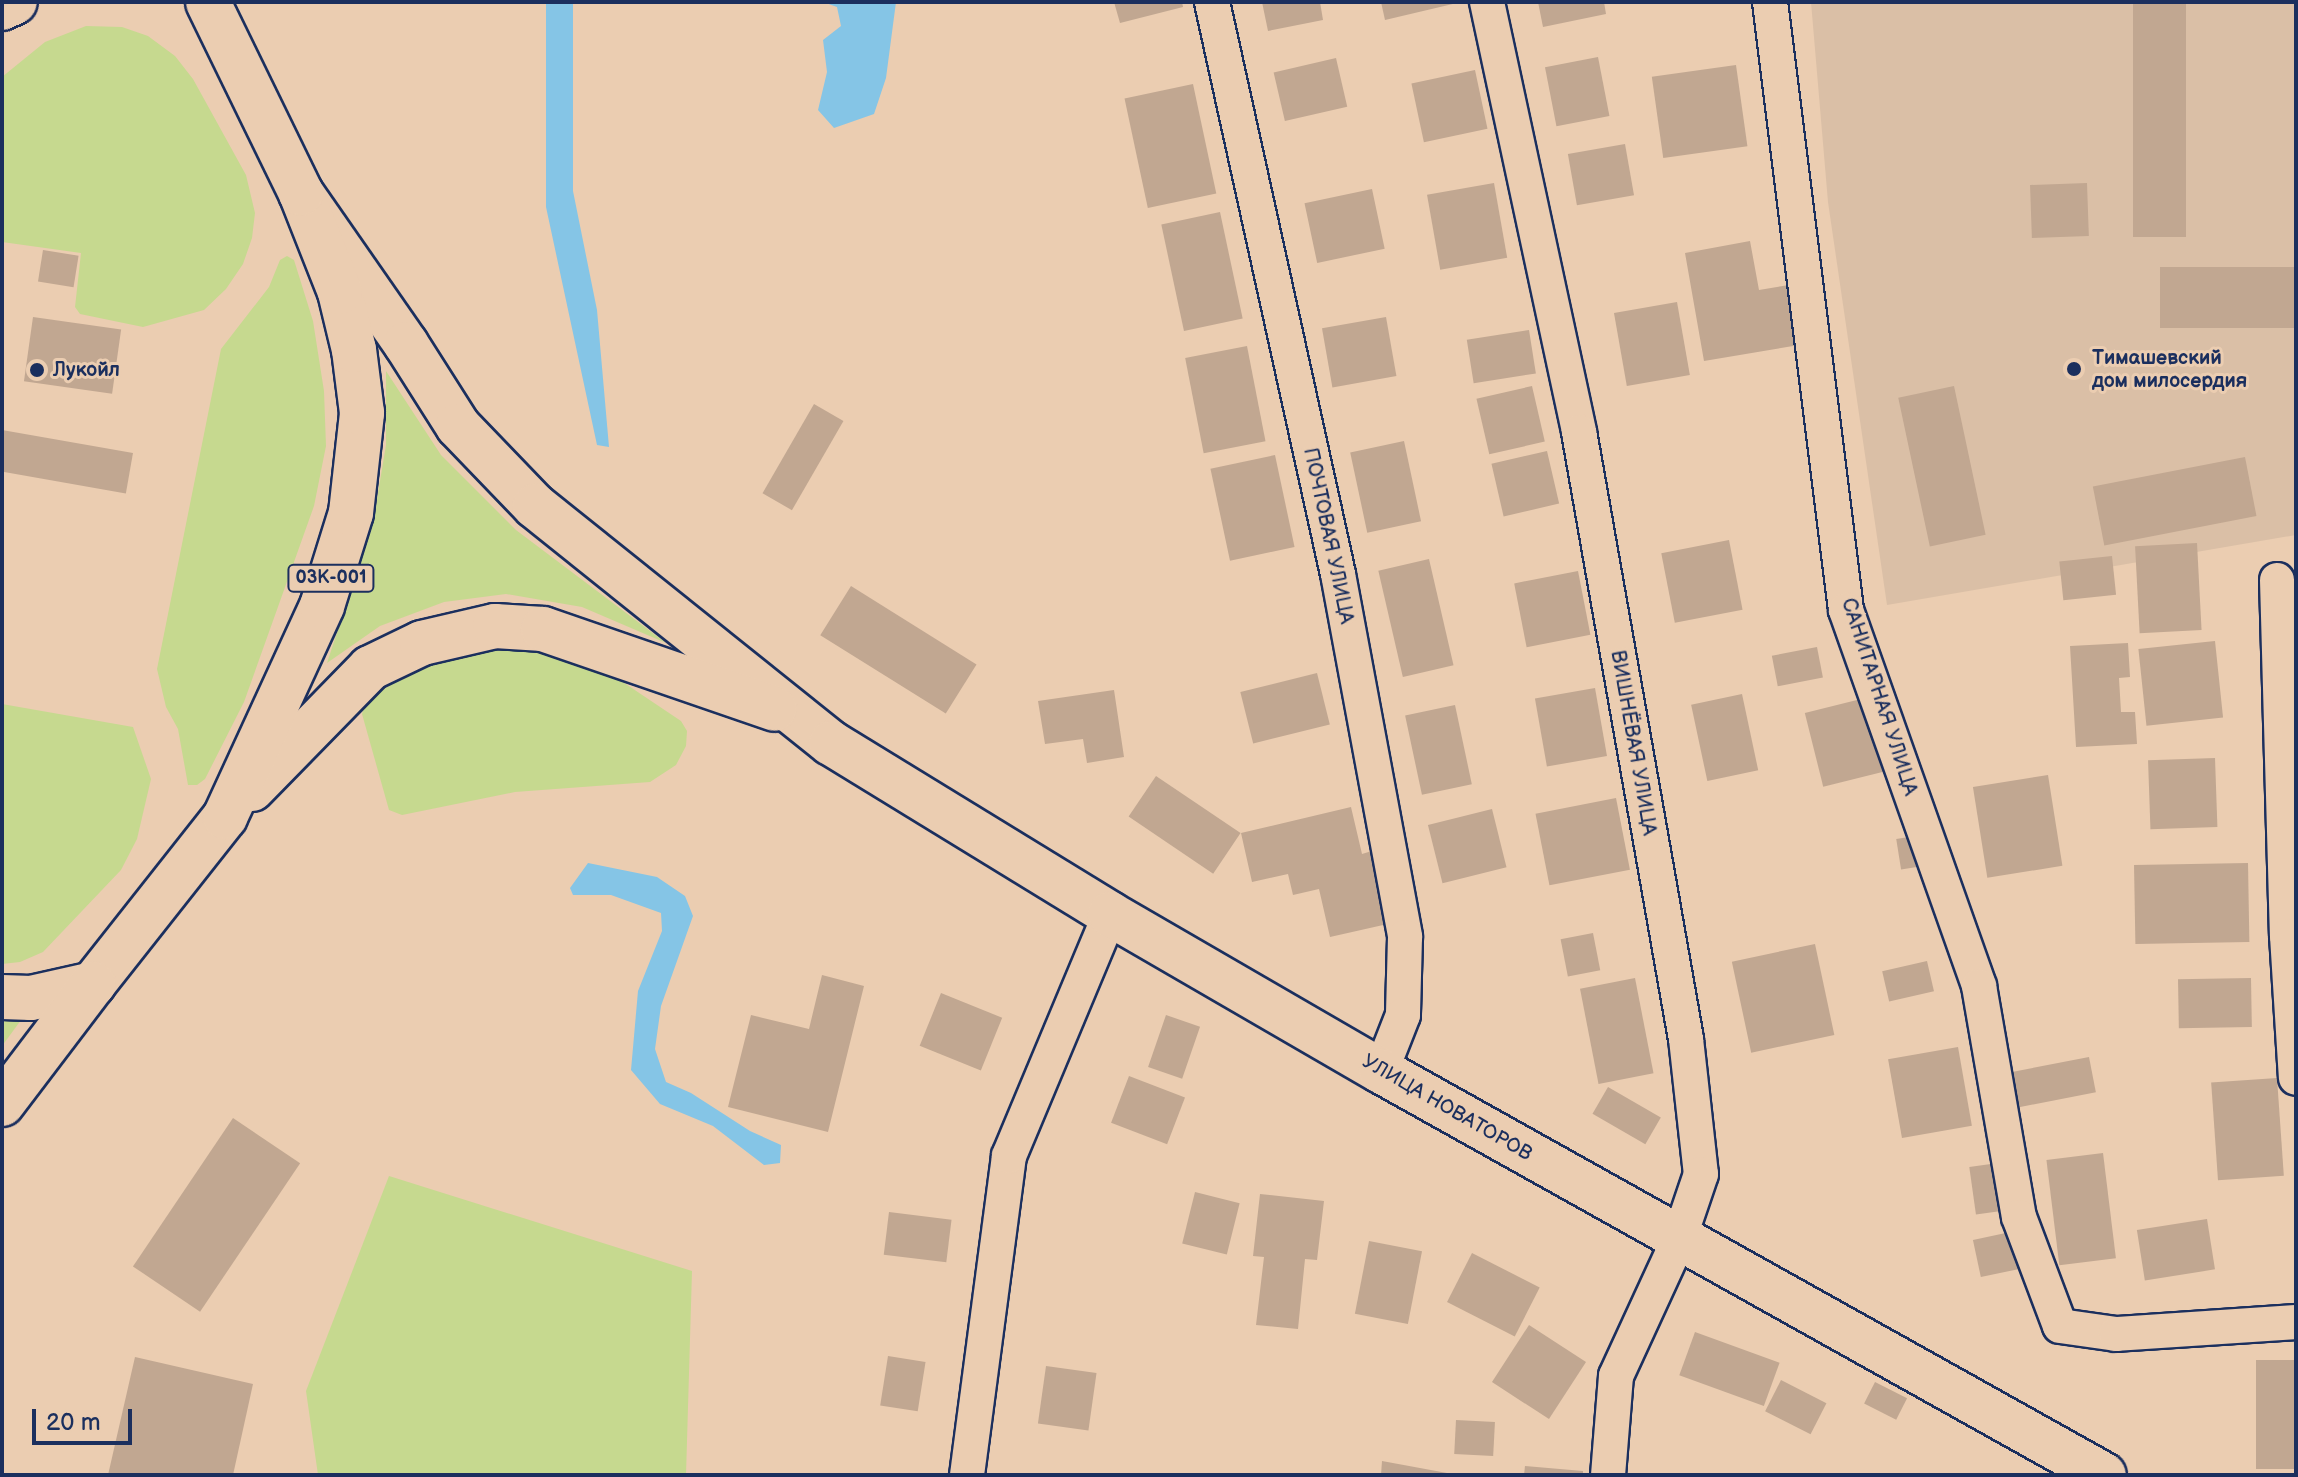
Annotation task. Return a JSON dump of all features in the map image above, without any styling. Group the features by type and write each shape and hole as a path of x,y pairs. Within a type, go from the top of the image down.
{"main road":[{"path":"2,8 15,2"},
{"name":"03К-001","path":"183,2 226,41"},
{"name":"03К-001","path":"2,1104 225,817 322,606 351,513 362,413 354,350 340,292 301,193 208,2"},
{"name":"УЛИЦА НОВАТОРОВ","path":"301,193 406,344 458,426 535,506 860,762 1110,914 1381,1071 2104,1475"},
{"path":"225,817 370,668 422,643 495,626 543,629 803,719"},
{"path":"2,997 31,998 93,984"}],"street":[{"name":"ПОЧТОВАЯ УЛИЦА","path":"1212,2 1338,574 1405,937 1403,1015 1381,1071"},
{"name":"ВИШНЁВАЯ УЛИЦА","path":"1487,2 1579,432 1686,1039 1701,1174 1679,1239 1616,1376 1608,1475"},
{"name":"САНИТАРНАЯ УЛИЦА","path":"1770,2 1846,610 1979,986 2019,1217 2060,1326 2116,1334 2296,1322"},
{"path":"2277,580 2287,936 2296,1078"},
{"path":"967,1475 1009,1156 1110,914"}],"shaded area":[{"name":"Тимашевский дом милосердия","path":"1811,2 2296,2 2296,535 1887,605 1828,202"}],"green space":[{"path":"86,26 122,27 148,36 175,56 193,79 246,175 255,213 252,238 243,264 226,289 204,310 143,327 80,314 75,307 81,253 2,242 2,77 45,42"},
{"path":"287,256 294,260 313,321 324,391 326,446 314,506 244,702 205,779 197,785 188,785 178,729 166,707 157,669 221,349 269,287 280,260"},
{"path":"386,371 441,455 516,530 666,643 582,607 506,594 444,602 380,626 327,663 373,523 386,445"},
{"path":"537,642 593,662 681,721 687,731 686,746 676,765 650,782 515,792 402,815 389,810 362,714 366,701 419,666 478,644"},
{"path":"2,704 133,727 151,779 137,839 121,870 43,952 20,962 2,964"},
{"path":"2,1016 24,1016 2,1046"},
{"path":"389,1176 692,1271 686,1475 318,1475 306,1391"}],"water":[{"path":"546,2 573,2 573,191 597,310 609,447 597,445 546,207"},
{"path":"823,2 896,2 886,78 874,114 834,128 818,110 827,72 823,40 841,26 837,7"},
{"path":"588,863 657,877 685,896 693,916 661,1006 655,1049 666,1082 691,1093 750,1131 781,1145 780,1163 764,1165 713,1126 660,1104 631,1070 638,991 662,931 661,913 611,895 573,895 570,888"}],"building":[{"path":"1114,2 1182,2 1183,7 1120,23"},
{"path":"1262,2 1320,2 1323,20 1268,31"},
{"path":"1381,2 1457,2 1457,3 1385,20"},
{"path":"1538,2 1604,2 1606,14 1543,27"},
{"path":"2133,2 2186,2 2186,237 2133,237"},
{"path":"1598,57 1609,116 1556,126 1545,67"},
{"path":"1336,58 1347,107 1285,121 1274,72"},
{"path":"1736,65 1747,146 1663,158 1652,77"},
{"path":"1475,70 1487,129 1424,142 1411,84"},
{"path":"1193,84 1216,194 1148,208 1125,99"},
{"path":"1625,144 1634,195 1577,205 1568,154"},
{"path":"1494,183 1507,258 1440,270 1427,195"},
{"path":"2087,183 2089,236 2032,238 2030,185"},
{"path":"1372,189 1385,249 1317,263 1305,203"},
{"path":"1220,212 1243,319 1184,331 1161,224"},
{"path":"1750,241 1759,290 1789,285 1799,345 1704,361 1685,253"},
{"path":"43,250 79,256 74,287 38,282"},
{"path":"2160,267 2296,267 2296,328 2160,328"},
{"path":"1677,302 1690,375 1627,386 1614,313"},
{"path":"33,317 121,329 112,394 24,381"},
{"path":"1386,317 1396,376 1332,387 1322,328"},
{"path":"1529,330 1536,373 1474,383 1467,340"},
{"path":"1247,346 1266,441 1204,453 1185,358"},
{"path":"1532,386 1545,442 1489,454 1476,399"},
{"path":"1954,386 1986,535 1930,547 1898,398"},
{"path":"814,404 843,421 792,510 762,493"},
{"path":"2,430 133,453 126,493 2,472"},
{"path":"1404,441 1421,521 1367,533 1350,452"},
{"path":"1547,451 1559,504 1504,516 1491,464"},
{"path":"1275,455 1295,547 1230,561 1210,469"},
{"path":"2245,457 2256,516 2104,545 2093,487"},
{"path":"1729,540 1743,610 1675,623 1661,553"},
{"path":"2197,543 2202,630 2140,633 2135,546"},
{"path":"2112,556 2116,595 2063,600 2059,562"},
{"path":"1429,559 1454,665 1403,677 1378,571"},
{"path":"1578,571 1590,635 1527,647 1514,583"},
{"path":"851,586 977,664 946,714 820,635"},
{"path":"2215,641 2223,718 2146,726 2138,649"},
{"path":"2128,643 2130,677 2119,678 2121,712 2135,712 2137,744 2076,747 2070,646"},
{"path":"1817,647 1823,677 1778,686 1772,656"},
{"path":"1317,673 1330,724 1253,744 1240,692"},
{"path":"1595,688 1607,756 1547,767 1535,699"},
{"path":"1114,690 1124,757 1087,763 1083,739 1045,744 1038,701"},
{"path":"1742,694 1758,770 1707,781 1691,705"},
{"path":"1865,698 1883,772 1823,787 1805,713"},
{"path":"1455,705 1472,784 1422,795 1405,716"},
{"path":"2215,758 2217,827 2150,829 2148,760"},
{"path":"2048,775 2062,866 1987,878 1973,787"},
{"path":"1156,776 1241,833 1213,874 1129,817"},
{"path":"1616,798 1630,870 1549,885 1536,814"},
{"path":"1351,807 1362,854 1375,850 1392,923 1330,937 1319,889 1293,895 1288,874 1252,882 1241,833"},
{"path":"1492,809 1507,867 1442,883 1428,825"},
{"path":"1915,836 1920,867 1901,870 1896,839"},
{"path":"2248,863 2249,942 2135,944 2134,865"},
{"path":"1593,933 1600,970 1568,977 1561,939"},
{"path":"1815,944 1834,1035 1751,1053 1732,962"},
{"path":"1927,961 1934,991 1889,1002 1882,971"},
{"path":"822,975 864,986 828,1132 728,1107 751,1015 809,1029"},
{"path":"1635,978 1654,1073 1599,1084 1580,989"},
{"path":"2251,978 2252,1027 2179,1028 2178,979"},
{"path":"941,993 1002,1018 981,1071 920,1046"},
{"path":"1166,1015 1200,1027 1182,1079 1148,1067"},
{"path":"1958,1047 1972,1126 1902,1138 1888,1059"},
{"path":"2089,1057 2096,1092 2016,1108 2009,1072"},
{"path":"1129,1076 1185,1098 1167,1144 1111,1123"},
{"path":"2277,1078 2284,1176 2218,1180 2211,1083"},
{"path":"1608,1087 1661,1118 1645,1144 1592,1114"},
{"path":"233,1118 300,1163 200,1312 133,1266"},
{"path":"2103,1153 2116,1258 2059,1265 2046,1160"},
{"path":"1998,1163 2005,1211 1976,1215 1969,1167"},
{"path":"1195,1192 1240,1203 1227,1255 1182,1243"},
{"path":"1260,1194 1324,1201 1317,1260 1305,1259 1298,1329 1256,1325 1264,1257 1253,1256"},
{"path":"889,1212 952,1220 946,1262 884,1255"},
{"path":"2207,1219 2215,1269 2145,1280 2137,1230"},
{"path":"2015,1231 2023,1268 1981,1277 1973,1240"},
{"path":"1369,1241 1422,1251 1408,1324 1355,1314"},
{"path":"1472,1253 1540,1288 1515,1337 1447,1302"},
{"path":"1529,1325 1586,1362 1549,1419 1492,1382"},
{"path":"1695,1332 1780,1363 1764,1406 1679,1375"},
{"path":"888,1356 926,1362 918,1411 880,1405"},
{"path":"135,1357 253,1384 233,1475 108,1475"},
{"path":"2256,1360 2296,1360 2296,1469 2256,1469"},
{"path":"1046,1366 1097,1373 1088,1431 1038,1423"},
{"path":"1781,1380 1826,1403 1811,1434 1765,1411"},
{"path":"1875,1382 1907,1398 1896,1420 1864,1403"},
{"path":"1456,1420 1495,1422 1493,1456 1454,1454"},
{"path":"1382,1461 1447,1473 1447,1475 1381,1475"},
{"path":"1525,1466 1583,1471 1583,1475 1524,1475"}],"place":[{"name":"Тимашевский дом милосердия","path":"2074,369"},
{"name":"Лукойл","path":"37,370"}]}
